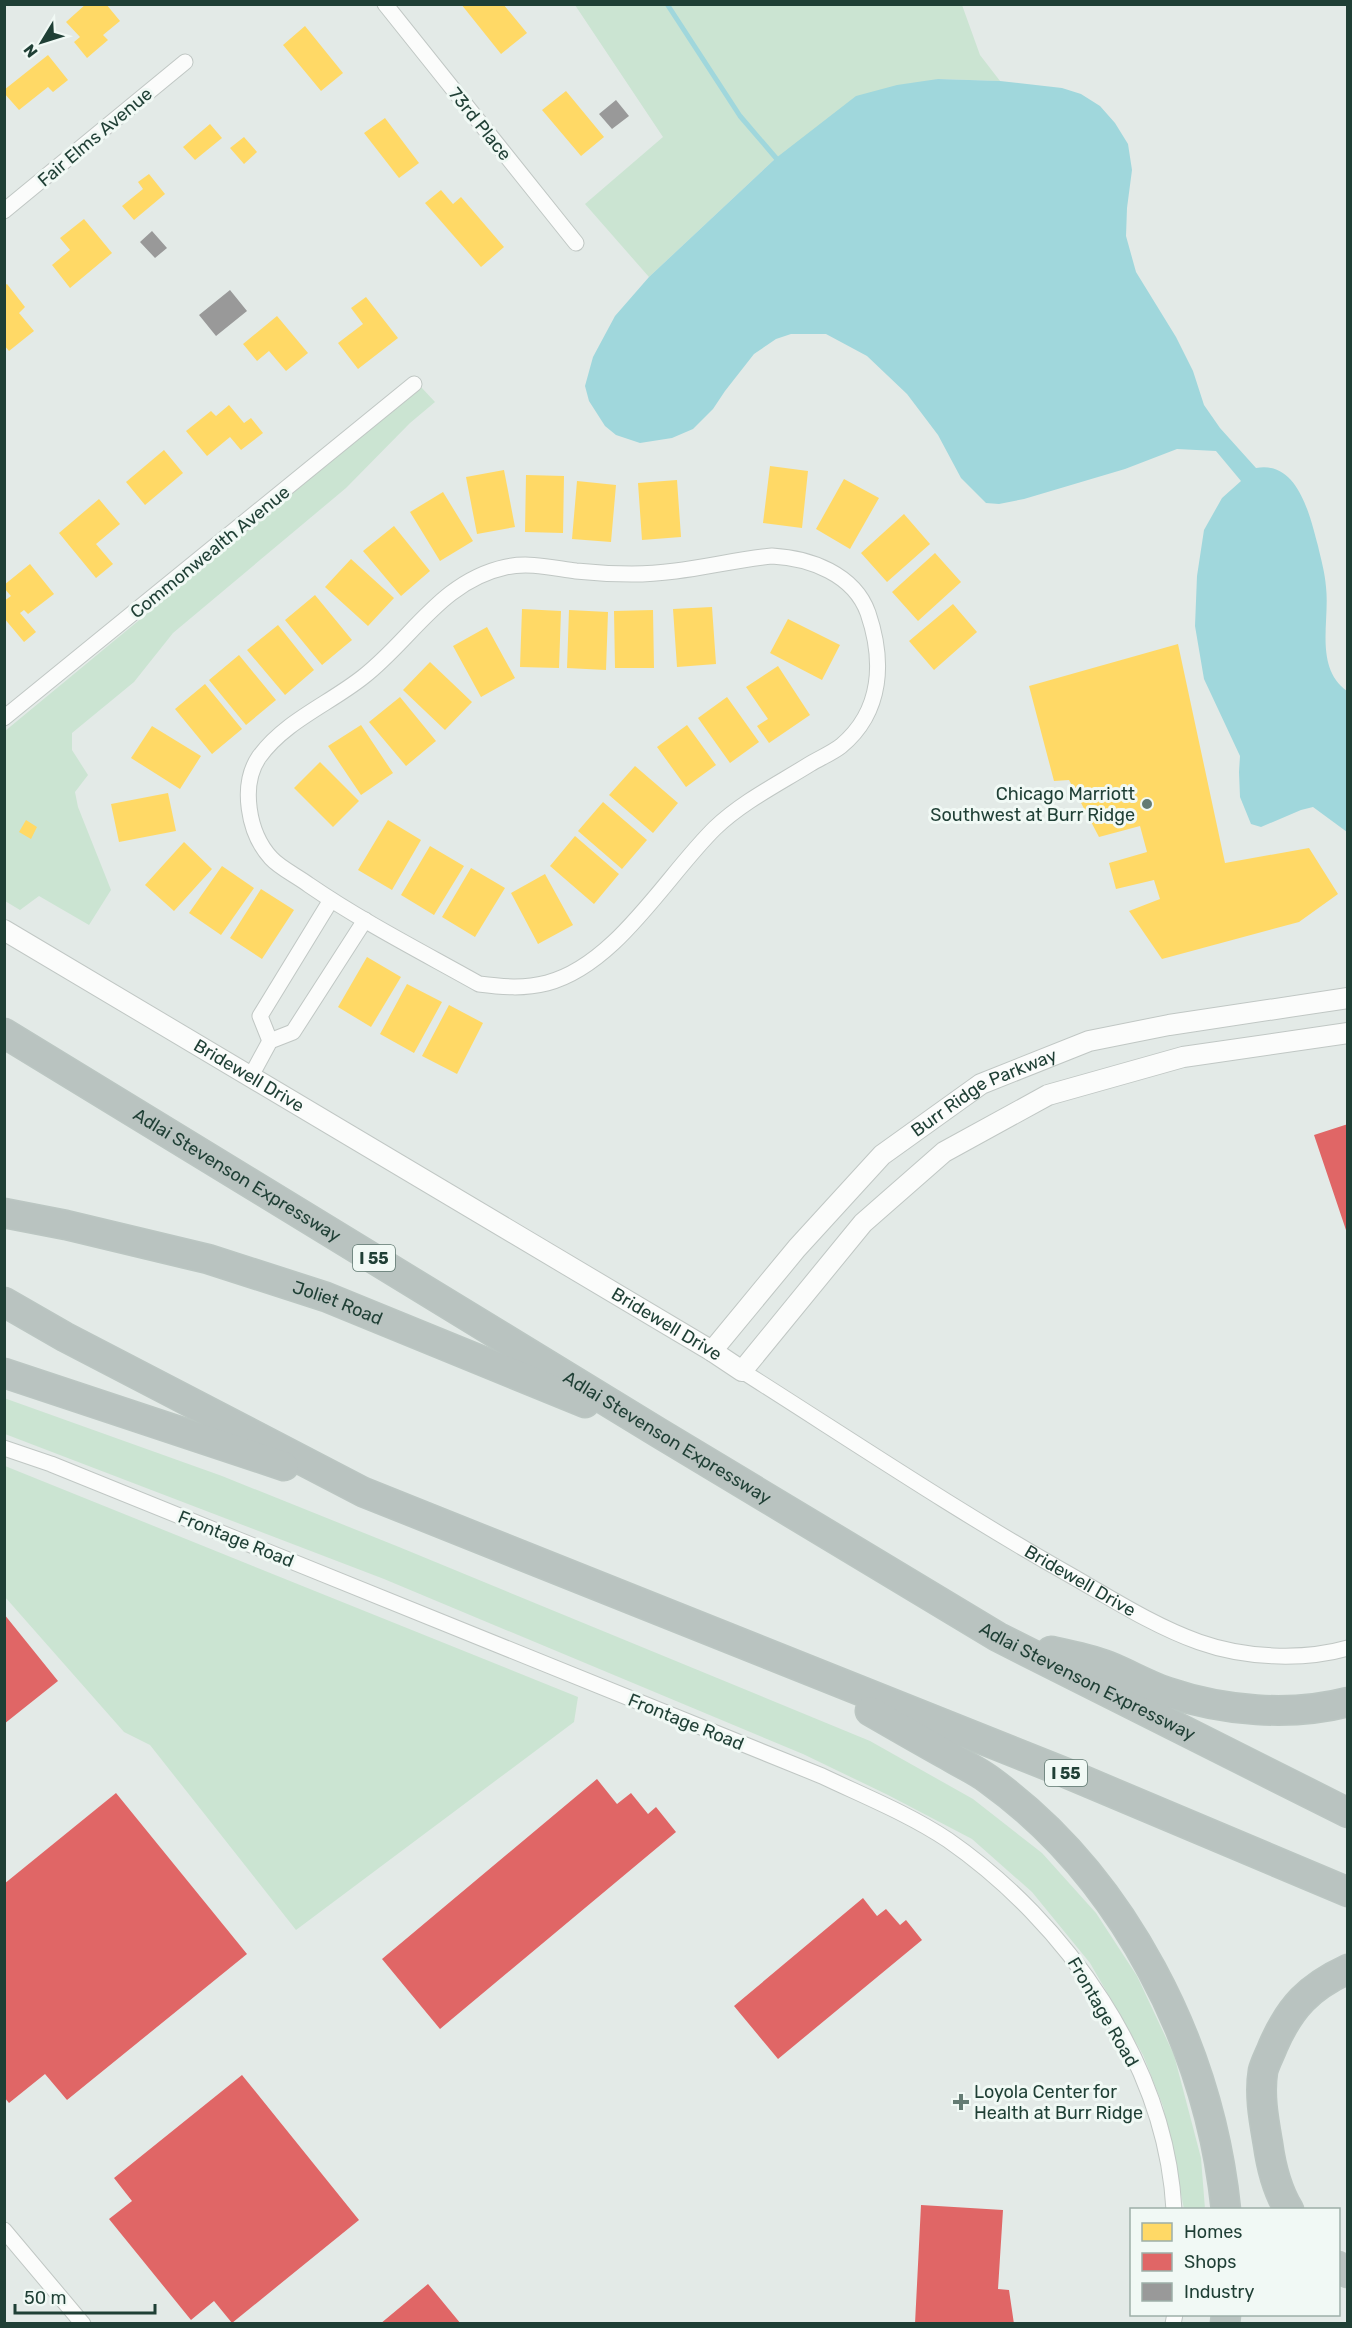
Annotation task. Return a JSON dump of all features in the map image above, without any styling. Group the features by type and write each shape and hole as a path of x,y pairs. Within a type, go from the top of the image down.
{"highway":[{"path":"4,1017 31,1035 88,1084"},
{"name":"Adlai Stevenson Expressway","path":"4,1033 998,1637 1347,1813"},
{"name":"Joliet Road","path":"4,1213 66,1225 208,1259 326,1297 659,1433"},
{"name":"I 55","path":"4,1302 65,1337 363,1492 1066,1773 1347,1892"},
{"path":"4,1373 363,1492"},
{"path":"998,1637 1106,1665 1166,1692 1214,1705 1271,1710 1326,1708 1347,1702"},
{"path":"781,1660 987,1778 1029,1811 1070,1854 1112,1905 1147,1959 1172,2008 1194,2064 1212,2122 1226,2208"},
{"path":"1287,2208 1282,2199 1268,2148 1262,2115 1263,2071 1279,2034 1295,2006 1319,1984 1347,1969"}],"street":[{"name":"73rd Place","path":"385,4 576,243"},
{"name":"Fair Elms Avenue","path":"4,211 185,62"},
{"name":"Commonwealth Avenue","path":"4,718 414,384"},
{"path":"783,556 803,560 830,570 851,587 866,607 876,637 879,666 875,696 860,725 841,746 763,793 716,827 615,941 592,961 548,983 504,988 479,984 364,920 271,859 259,842 252,824 248,796 250,777 258,759 284,730 363,677 434,606 466,582 507,567 527,565 605,573 656,574 681,572 755,558 783,556"},
{"path":"270,1041 260,1016 331,900"},
{"path":"251,1076 270,1041 293,1032 364,920"},
{"name":"Bridewell Drive","path":"4,930 712,1351 1014,1544 1151,1621 1200,1642 1251,1654 1297,1655 1347,1647"},
{"name":"Burr Ridge Parkway","path":"712,1351 797,1248 882,1155 981,1084 1089,1041 1169,1025 1347,998"},
{"name":"Burr Ridge Parkway","path":"742,1371 863,1223 944,1152 954,1146 1048,1095 1183,1057 1347,1033"},
{"name":"Frontage Road","path":"4,1448 51,1464 822,1776 897,1811 946,1839 992,1872 1034,1912 1068,1951 1099,1996 1125,2042 1153,2101 1172,2184 1174,2208"},
{"path":"4,2230 83,2324"}],"green space":[{"path":"575,5 962,5 980,55 1000,81 938,79 790,149 776,158 649,277 585,204 663,137"},
{"path":"421,387 435,402 410,423 346,488 173,633 134,682 72,733 72,750 88,775 75,792 78,807 111,890 89,925 39,896 20,910 5,901 5,731"},
{"path":"4,1398 222,1476 870,1741 973,1799 1042,1853 1096,1913 1137,1976 1174,2055 1201,2158 1205,2208 1184,2208 1163,2106 1143,2055 1090,1963 1032,1892 972,1839 803,1754 384,1579 5,1434"},
{"path":"5,1466 578,1697 574,1722 296,1930 150,1745 124,1732 5,1597"}],"water":[{"path":"938,79 1000,81 1062,88 1081,94 1100,106 1115,123 1128,144 1132,170 1126,236 1136,272 1176,337 1193,371 1204,405 1220,428 1256,468 1270,468 1282,473 1292,481 1300,493 1311,520 1325,582 1327,657 1330,669 1337,681 1347,691 1347,832 1313,807 1261,827 1251,824 1240,797 1240,756 1204,679 1195,626 1197,576 1204,530 1222,498 1241,481 1216,451 1177,449 1125,469 1024,499 999,504 986,503 961,478 938,435 907,394 867,356 826,334 791,334 776,339 754,354 713,409 693,429 672,438 640,443 616,435 605,426 589,401 585,386 593,357 615,316 649,277 776,158 856,96 897,85"}],"building: Homes":[{"path":"86,4 106,4 120,21 103,35 108,40 87,58 74,42 80,37 66,22"},
{"path":"461,4 503,4 527,33 501,54"},
{"path":"305,26 343,73 321,91 283,45"},
{"path":"48,55 68,80 53,92 48,87 19,110 4,90"},
{"path":"566,91 604,137 581,156 542,110"},
{"path":"385,118 419,163 399,178 364,133"},
{"path":"210,124 222,138 195,160 183,147"},
{"path":"244,137 257,152 244,164 230,148"},
{"path":"149,174 165,194 134,220 122,206 143,189 138,182"},
{"path":"441,190 453,204 461,197 504,247 481,267 425,203"},
{"path":"84,219 112,253 70,288 52,265 70,250 60,238"},
{"path":"7,284 25,307 19,313 34,331 9,351 4,345 4,286"},
{"path":"366,297 398,338 358,369 338,343 363,324 351,308"},
{"path":"277,316 308,353 286,371 269,351 257,361 243,344"},
{"path":"229,405 244,423 251,418 263,433 241,450 230,437 207,456 186,431 211,411 216,416"},
{"path":"164,450 183,473 145,505 126,482"},
{"path":"770,466 808,471 802,528 763,523"},
{"path":"504,470 515,527 477,534 466,477"},
{"path":"526,475 564,476 563,533 525,532"},
{"path":"844,479 879,498 850,549 816,529"},
{"path":"677,480 681,537 642,540 638,483"},
{"path":"577,481 616,485 611,542 572,539"},
{"path":"443,492 473,541 440,561 410,512"},
{"path":"99,499 120,524 96,544 113,564 96,578 59,533"},
{"path":"904,514 930,544 887,582 861,553"},
{"path":"394,526 430,571 401,596 363,551"},
{"path":"935,553 961,582 918,621 892,592"},
{"path":"351,559 394,598 368,626 325,587"},
{"path":"30,564 54,594 28,614 24,610 20,613 36,632 24,642 4,618 4,601 11,596 4,585"},
{"path":"315,595 352,640 322,665 285,620"},
{"path":"953,604 977,632 934,670 909,641"},
{"path":"712,607 716,664 677,667 673,609"},
{"path":"522,609 561,611 559,668 520,667"},
{"path":"569,610 608,612 606,670 567,668"},
{"path":"653,610 654,668 615,668 614,611"},
{"path":"788,619 840,645 822,680 770,653"},
{"path":"278,625 314,670 285,695 247,650"},
{"path":"487,627 515,678 481,697 453,646"},
{"name":"Chicago Marriott Southwest at Burr Ridge","path":"1178,644 1225,863 1309,848 1338,894 1299,922 1162,959 1129,911 1160,899 1154,880 1116,889 1109,863 1147,852 1140,826 1099,837 1069,780 1054,781 1029,686"},
{"path":"239,655 276,700 246,725 209,680"},
{"path":"430,662 472,702 445,730 403,690"},
{"path":"778,666 810,715 769,743 757,726 768,719 746,687"},
{"path":"205,684 242,729 212,754 175,709"},
{"path":"400,697 436,741 406,766 369,722"},
{"path":"727,697 759,742 730,763 698,718"},
{"path":"361,725 393,773 361,795 328,746"},
{"path":"687,725 716,765 686,787 657,747"},
{"path":"152,726 201,756 180,789 131,758"},
{"path":"320,762 359,801 333,827 294,788"},
{"path":"635,766 678,803 653,833 609,795"},
{"path":"168,793 176,831 119,842 111,804"},
{"path":"603,802 647,840 622,869 578,831"},
{"path":"26,820 37,827 31,839 19,832"},
{"path":"388,820 421,840 392,890 358,870"},
{"path":"575,836 619,874 594,904 550,866"},
{"path":"184,842 212,869 174,911 145,885"},
{"path":"430,846 464,866 434,915 401,895"},
{"path":"222,866 254,888 221,935 189,913"},
{"path":"471,868 505,888 475,937 442,917"},
{"path":"545,874 573,925 538,944 511,893"},
{"path":"261,889 294,910 262,959 230,938"},
{"path":"367,957 401,977 371,1027 338,1007"},
{"path":"407,984 442,1002 414,1053 380,1034"},
{"path":"449,1005 483,1023 457,1074 422,1056"}],"building: Shops":[{"path":"1348,1124 1348,1233 1347,1233 1314,1135"},
{"path":"4,1614 58,1681 4,1724"},
{"path":"597,1779 617,1804 631,1793 648,1814 656,1807 676,1832 440,2029 382,1959"},
{"path":"116,1793 247,1954 67,2100 45,2074 9,2103 4,2097 4,1884"},
{"path":"863,1898 877,1916 886,1909 900,1925 906,1920 922,1940 778,2059 734,2006"},
{"path":"242,2075 359,2220 232,2323 214,2301 191,2320 109,2219 132,2201 114,2178"},
{"path":"921,2205 1003,2210 998,2289 1009,2290 1014,2324 915,2324"},
{"path":"428,2284 461,2324 380,2324"}],"building: Industry":[{"path":"616,100 629,116 612,129 599,114"},
{"path":"152,231 167,248 155,258 140,242"},
{"path":"230,290 247,311 216,336 199,315"}],"waterway":[{"path":"667,4 740,116 776,158"}],"place":[{"name":"Chicago Marriott Southwest at Burr Ridge","path":"1147,804"},
{"name":"Loyola Center for Health at Burr Ridge","path":"961,2102"}]}
